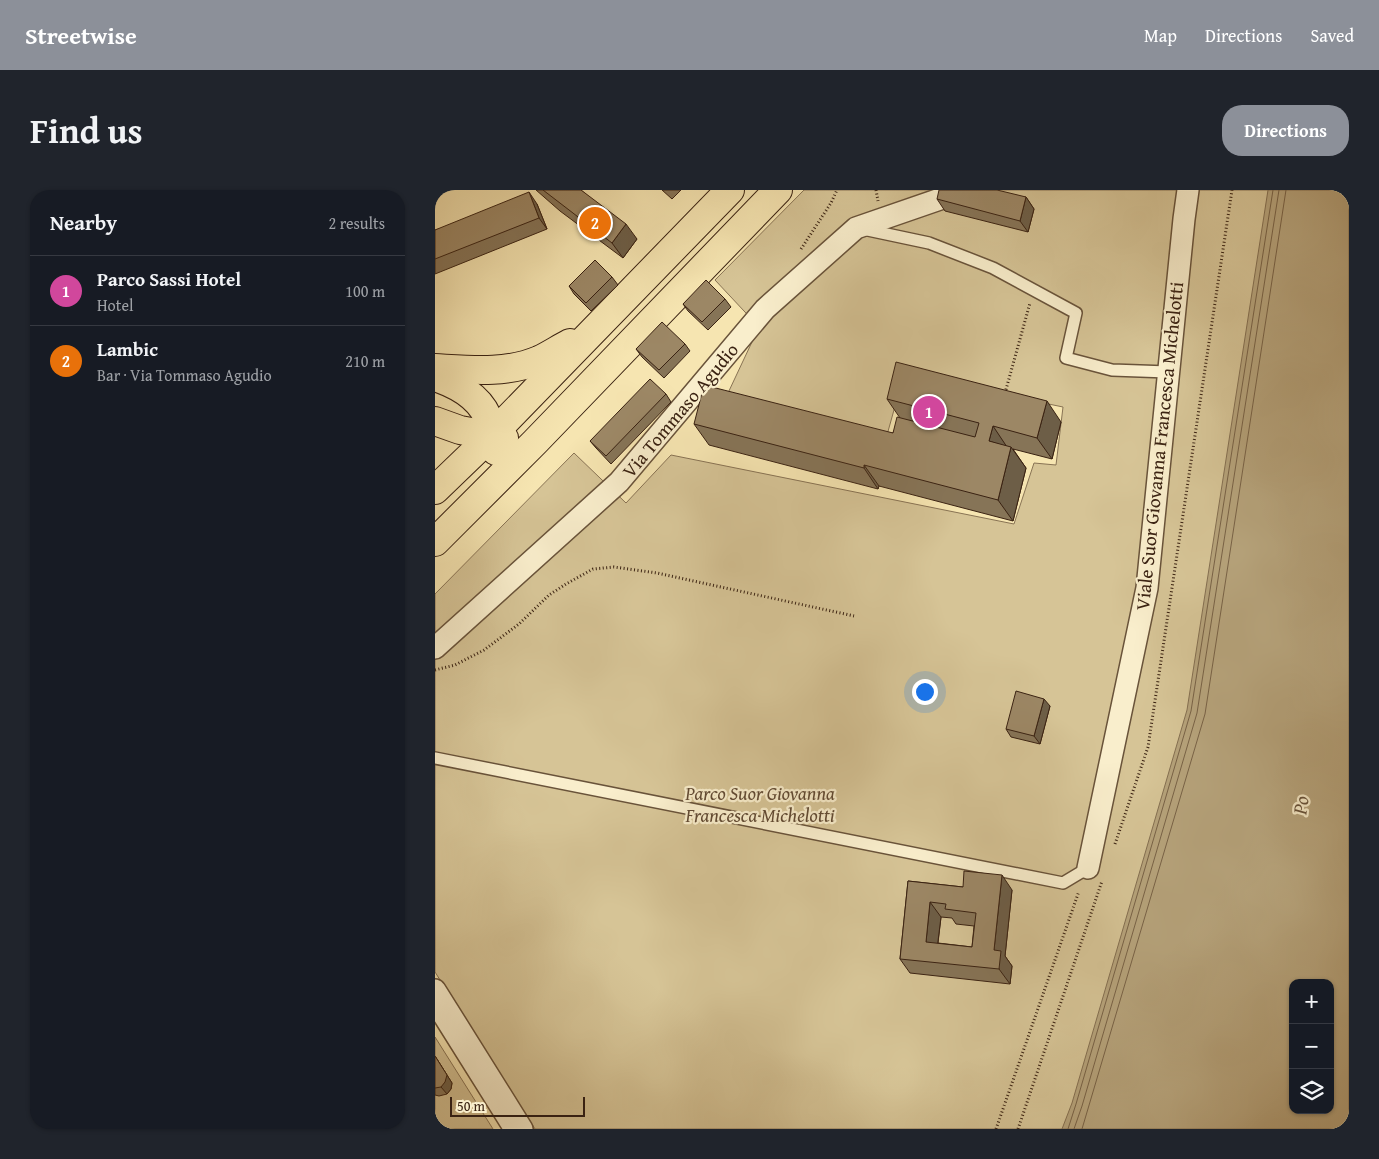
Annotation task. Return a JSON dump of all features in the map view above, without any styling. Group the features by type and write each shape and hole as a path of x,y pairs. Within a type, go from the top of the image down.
{"main road":[{"path":"435,490 491,436 730,190"},
{"path":"435,542 535,442 777,190"},
{"path":"435,368 502,370 538,360 596,329"},
{"path":"435,377 450,382 469,393 481,407 490,424 497,459 493,482"},
{"path":"435,421 460,430 535,442"}],"street":[{"name":"Viale Suor Giovanna Francesca Michelotti","path":"1088,868 1147,588 1188,190"},
{"name":"Via Tommaso Agudio","path":"435,648 619,482 765,309 856,228 940,199"},
{"path":"435,990 522,1129"}],"lane":[{"path":"856,228 929,244 993,268 1076,313 1066,358 1112,370 1168,372"},
{"path":"435,758 1063,883 1088,868"},
{"path":"435,1011 509,1129"}],"path":[{"path":"799,251 831,203 837,190"},
{"path":"1004,398 1034,290"},
{"path":"435,670 455,665 484,650 519,624 549,595 593,569 614,567 657,573 854,616"},
{"path":"996,1129 1076,897 1088,868"}],"green space":[{"name":"Parco Suor Giovanna Francesca Michelotti","path":"804,190 1295,190 1249,485 1087,1129 535,1129 435,972 435,594 574,453 626,503 671,455 1014,524 1034,463 1056,465 1063,407 904,374 887,435 728,393 759,327 715,280"},
{"path":"435,1037 493,1129 435,1129"}],"water":[{"name":"Po","path":"1268,190 1349,190 1349,1129 1062,1129 1072,1103 1187,710"}],"building":[{"path":"543,190 581,190 626,224 612,243"},
{"path":"939,190 997,190 1026,197 1020,221 937,199"},
{"path":"529,192 539,218 435,259 435,230"},
{"path":"595,260 612,277 586,303 569,286"},
{"path":"706,280 725,299 702,322 683,304"},
{"path":"662,322 685,344 659,370 636,349"},
{"path":"896,362 1047,401 1037,438 993,426 989,441 1011,447 998,500 694,424 704,385 893,433 897,417 975,437 979,423 887,399"},
{"path":"650,379 666,394 606,456 590,441"},
{"path":"1016,691 1044,699 1034,736 1006,729"},
{"path":"964,871 1002,875 994,950 1001,951 999,969 900,959 908,881 963,887","holes":["930,902 946,904 945,909 976,913 972,947 926,942"]},
{"path":"435,1056 447,1075 441,1087 435,1088"}],"place":[{"name":"Lambic","path":"595,223"},
{"name":"Parco Sassi Hotel","path":"929,412"}]}
